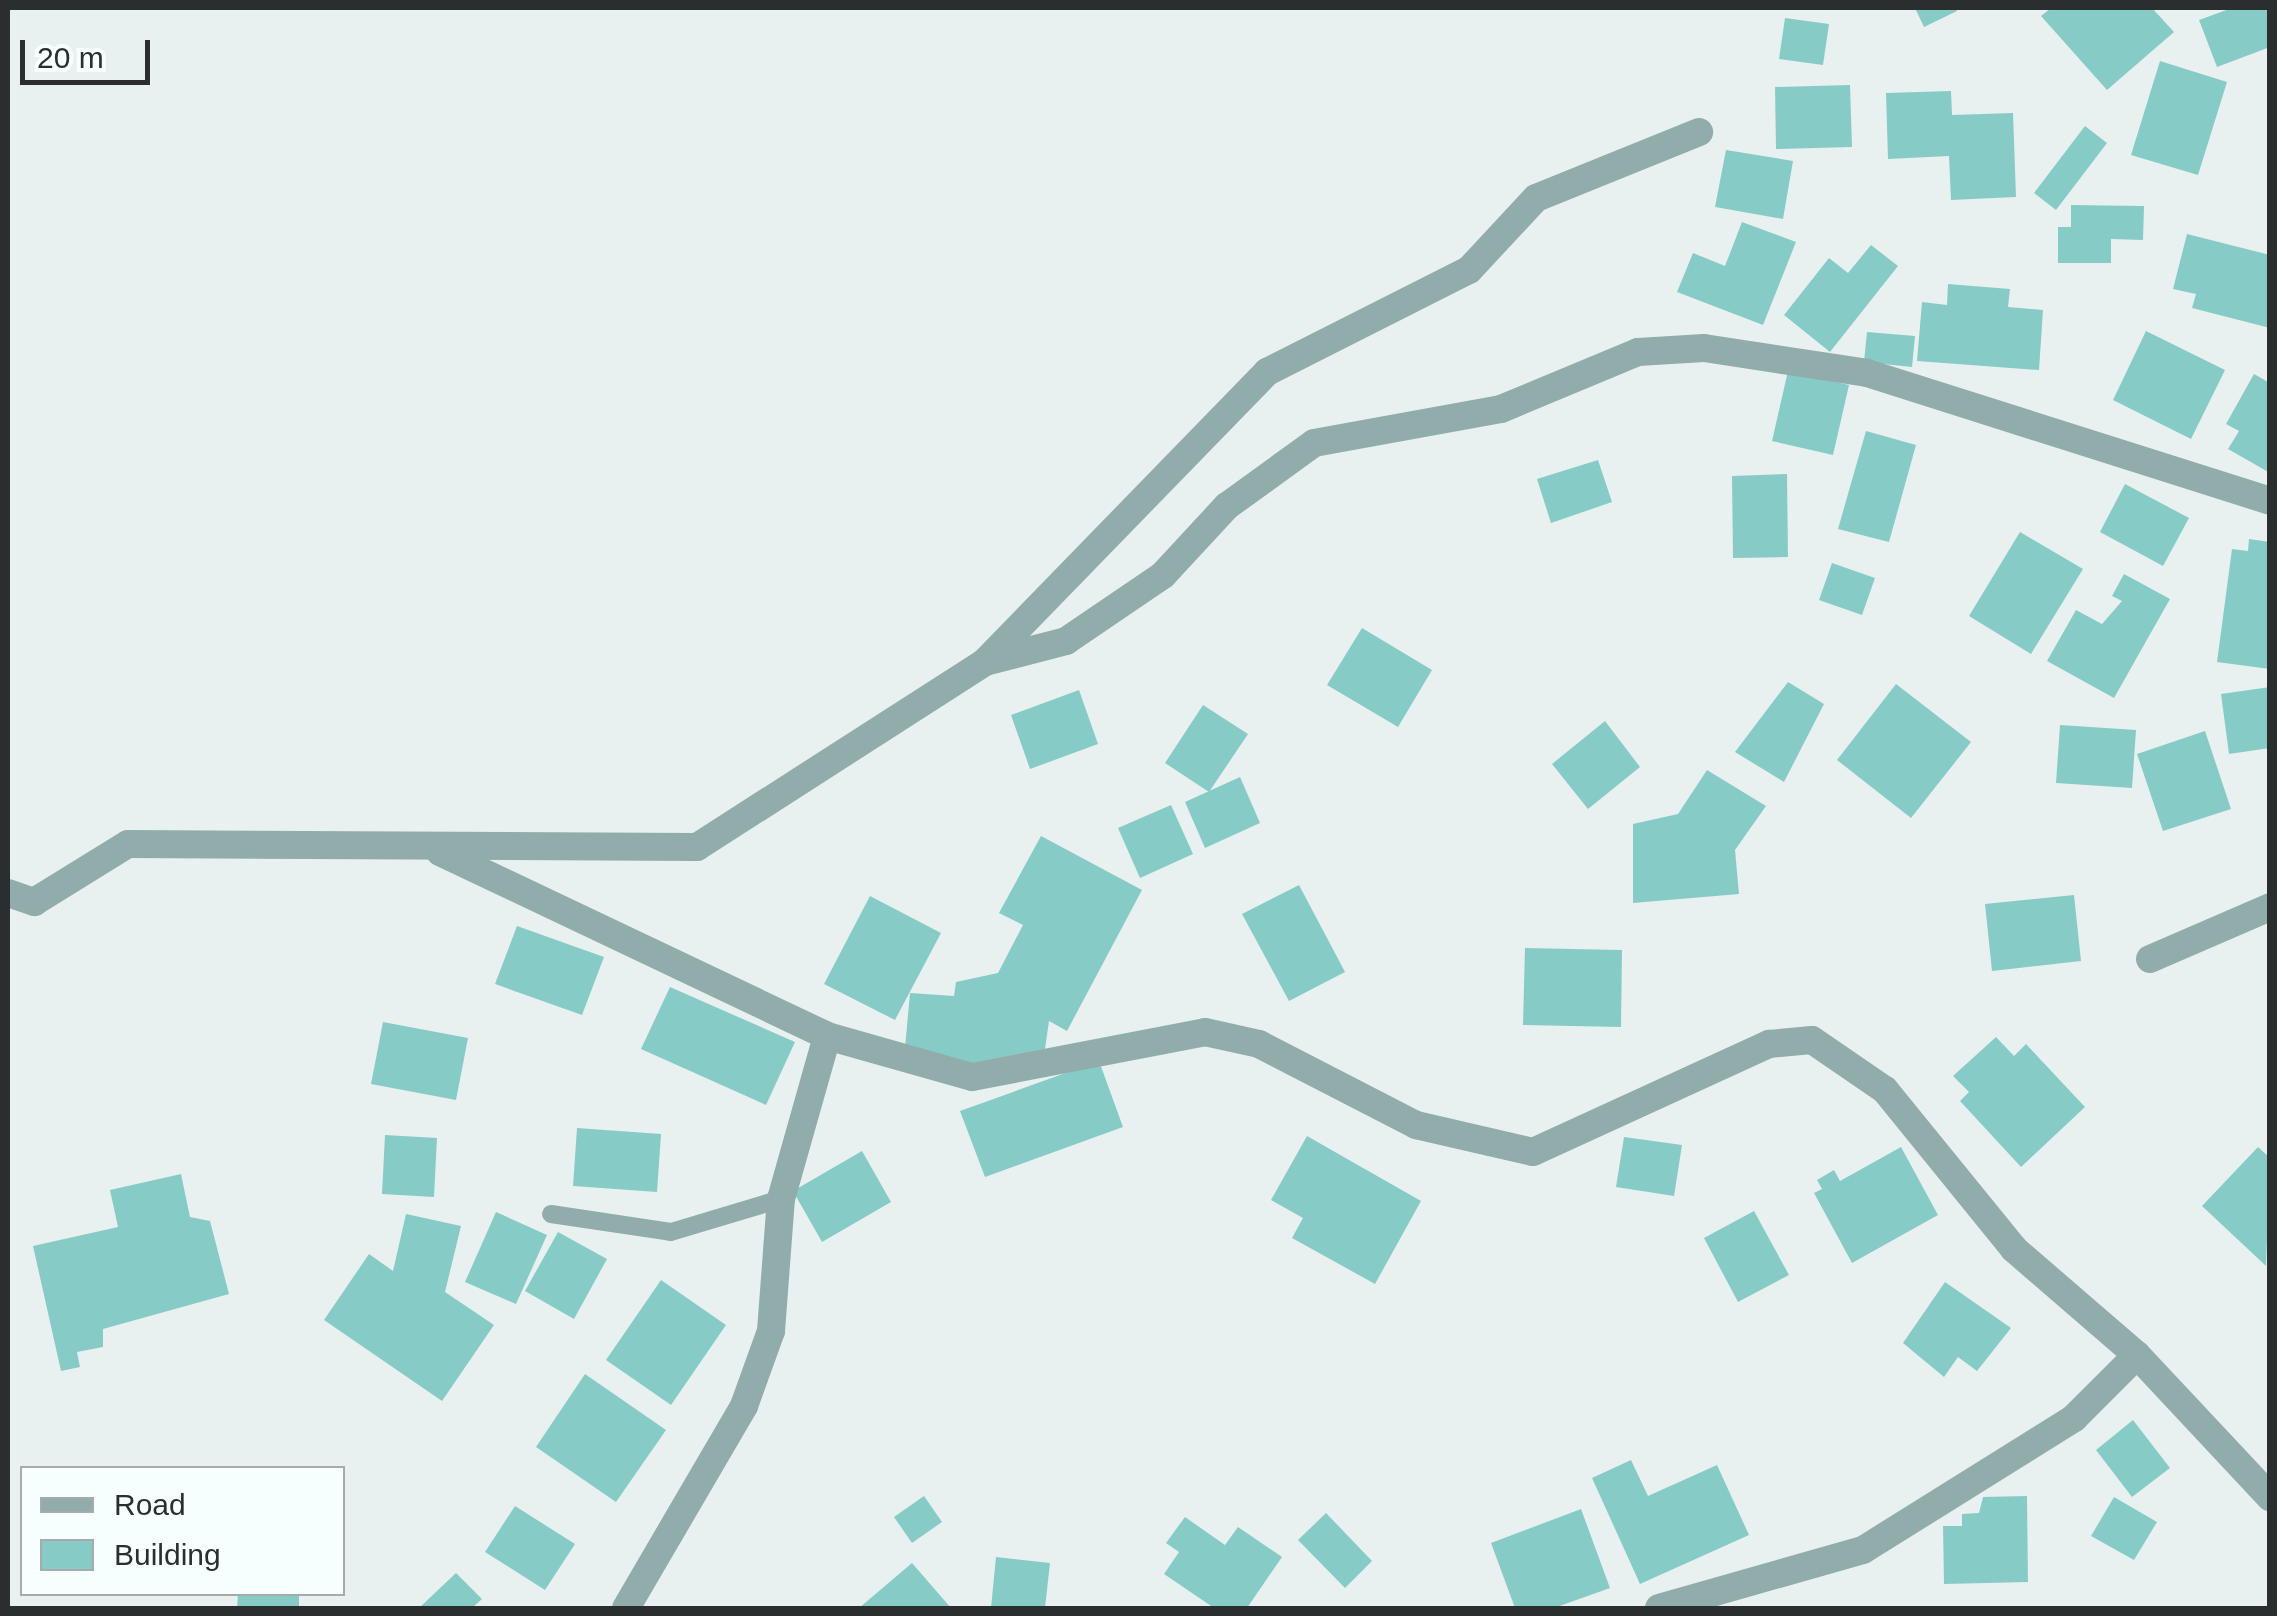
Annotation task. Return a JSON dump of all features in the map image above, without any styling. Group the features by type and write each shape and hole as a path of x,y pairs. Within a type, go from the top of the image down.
{"street":[{"path":"8,893 34,902 128,844 440,852 697,847 986,662 1268,372 1469,270 1536,198 1700,132"},
{"path":"986,662 1066,640 1163,576 1227,506 1314,443 1501,409 1638,352 1704,348 1867,372 2270,501"},
{"path":"440,852 826,1036 972,1078 1205,1032 1259,1044 1416,1125 1534,1152 1769,1044 1812,1040 1885,1090 2014,1249 2137,1355 2270,1497"},
{"path":"2150,959 2270,907"},
{"path":"626,1608 744,1406 771,1331 781,1199 826,1036"},
{"path":"1659,1608 1863,1550 2074,1418 2137,1355"}],"lane":[{"path":"551,1214 671,1232 781,1199"}],"building":[{"path":"1915,8 1955,8 1957,11 1924,27"},
{"path":"2051,8 2152,8 2174,32 2107,90 2041,16"},
{"path":"2232,8 2270,8 2270,47 2217,67 2199,20"},
{"path":"1785,18 1829,24 1823,65 1779,59"},
{"path":"2160,61 2227,82 2198,175 2131,155"},
{"path":"1850,85 1852,147 1776,149 1775,87"},
{"path":"1951,91 1952,115 2013,113 2016,197 1951,200 1949,156 1888,159 1886,93"},
{"path":"2085,126 2107,143 2056,210 2034,193"},
{"path":"1726,150 1793,161 1783,219 1715,207"},
{"path":"2071,205 2144,206 2143,240 2111,239 2111,263 2058,263 2058,227 2071,227"},
{"path":"1742,222 1796,242 1763,325 1677,292 1693,253 1725,266"},
{"path":"2187,234 2270,255 2270,328 2192,308 2196,294 2173,289"},
{"path":"1871,245 1898,266 1830,352 1784,315 1829,258 1848,273"},
{"path":"1948,284 2010,289 2008,307 2043,310 2039,370 1917,361 1922,302 1947,305"},
{"path":"2146,331 2225,370 2191,439 2113,400"},
{"path":"1867,332 1915,336 1912,367 1864,362"},
{"path":"1788,371 1849,385 1833,455 1772,441"},
{"path":"2254,374 2270,383 2270,473 2228,449 2239,431 2226,424"},
{"path":"1866,431 1916,445 1889,542 1838,529"},
{"path":"1598,460 1612,502 1551,523 1537,479"},
{"path":"1787,474 1788,557 1733,558 1732,476"},
{"path":"2125,484 2189,518 2163,566 2100,532"},
{"path":"2020,532 2083,569 2031,654 1969,616"},
{"path":"2249,539 2270,542 2270,669 2217,662 2232,549 2248,551"},
{"path":"1832,563 1875,578 1862,615 1819,600"},
{"path":"2124,574 2170,599 2114,698 2047,661 2076,610 2102,624 2122,601 2112,596"},
{"path":"1362,628 1432,670 1398,727 1327,685"},
{"path":"1788,682 1824,704 1784,782 1735,752"},
{"path":"1896,684 1971,742 1911,818 1837,760"},
{"path":"2270,687 2270,748 2229,754 2221,694"},
{"path":"1079,690 1098,744 1030,769 1011,715"},
{"path":"1203,705 1248,734 1209,792 1165,763"},
{"path":"1605,721 1640,767 1588,809 1552,764"},
{"path":"2060,725 2136,730 2132,788 2056,783"},
{"path":"2205,731 2231,809 2163,831 2137,754"},
{"path":"1707,770 1766,806 1735,850 1739,894 1633,903 1633,824 1678,814"},
{"path":"1240,777 1260,823 1205,848 1185,802"},
{"path":"1171,805 1193,854 1140,878 1118,828"},
{"path":"1041,836 1142,890 1067,1031 1049,1021 1045,1049 964,1065 904,1059 910,993 954,996 956,982 998,973 1023,925 999,913"},
{"path":"1299,885 1345,972 1289,1001 1242,914"},
{"path":"2074,895 2081,961 1992,971 1985,904"},
{"path":"870,896 941,933 895,1020 824,984"},
{"path":"517,926 604,957 582,1015 495,984"},
{"path":"1525,948 1622,950 1621,1027 1523,1025"},
{"path":"670,987 795,1042 766,1105 641,1049"},
{"path":"383,1022 468,1038 456,1100 371,1084"},
{"path":"1996,1037 2014,1056 2026,1044 2085,1107 2021,1167 1960,1101 1969,1092 1953,1076"},
{"path":"1099,1061 1123,1127 985,1177 960,1111"},
{"path":"577,1128 661,1134 657,1192 573,1186"},
{"path":"385,1135 437,1138 434,1197 382,1194"},
{"path":"1307,1136 1421,1201 1375,1284 1292,1238 1303,1218 1271,1200"},
{"path":"1624,1137 1682,1145 1674,1196 1616,1187"},
{"path":"1901,1147 1938,1215 1852,1263 1814,1193 1822,1189 1817,1180 1834,1170 1840,1181"},
{"path":"2258,1147 2270,1158 2266,1266 2202,1206"},
{"path":"862,1151 891,1202 822,1242 793,1191"},
{"path":"181,1174 190,1217 210,1221 229,1294 103,1329 103,1347 77,1352 80,1367 61,1371 33,1246 118,1227 110,1190"},
{"path":"1754,1211 1789,1275 1738,1302 1704,1238"},
{"path":"496,1212 547,1235 516,1304 465,1282"},
{"path":"406,1214 461,1226 445,1292 494,1325 442,1401 324,1320 369,1254 393,1271"},
{"path":"558,1232 607,1259 574,1319 525,1291"},
{"path":"661,1280 726,1325 671,1405 606,1360"},
{"path":"1945,1282 2011,1328 1977,1371 1958,1357 1944,1377 1903,1343"},
{"path":"585,1374 666,1430 616,1502 536,1447"},
{"path":"2133,1420 2170,1468 2132,1497 2096,1450"},
{"path":"1631,1460 1648,1496 1717,1465 1749,1535 1640,1584 1592,1478"},
{"path":"924,1496 942,1522 912,1543 894,1517"},
{"path":"2027,1496 2028,1582 1944,1584 1943,1526 1962,1526 1962,1514 1979,1513 1983,1497"},
{"path":"2114,1497 2157,1522 2134,1560 2091,1536"},
{"path":"515,1506 575,1544 545,1590 485,1552"},
{"path":"1581,1509 1610,1588 1554,1608 1515,1608 1491,1543"},
{"path":"1326,1513 1372,1561 1345,1588 1298,1540"},
{"path":"1185,1517 1225,1545 1238,1527 1282,1557 1247,1608 1214,1608 1164,1574 1179,1552 1166,1543"},
{"path":"996,1557 1050,1563 1045,1608 991,1608"},
{"path":"912,1563 951,1608 859,1608"},
{"path":"456,1573 482,1599 472,1608 419,1608"},
{"path":"238,1596 299,1596 299,1608 237,1608"}]}
